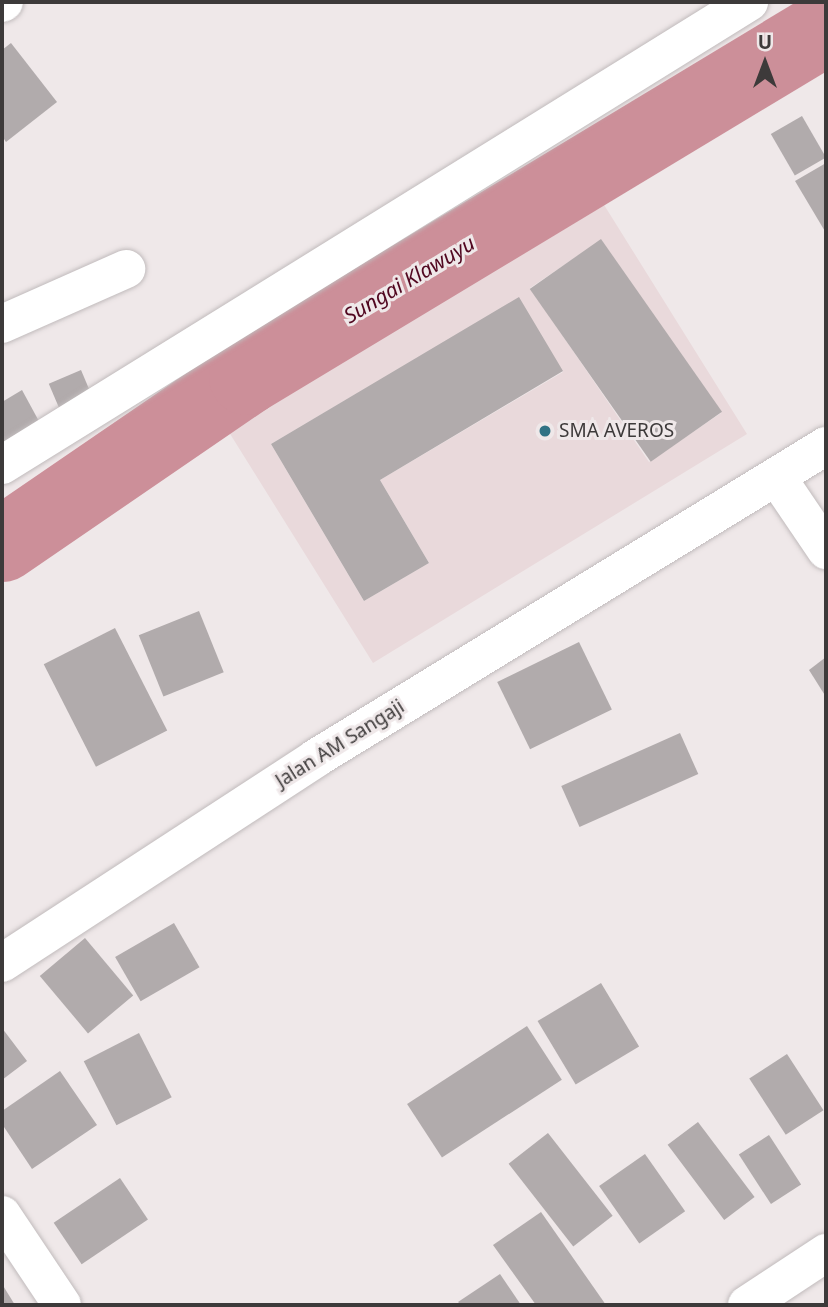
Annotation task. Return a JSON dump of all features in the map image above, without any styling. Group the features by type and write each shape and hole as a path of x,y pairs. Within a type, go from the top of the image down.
{"street":[{"path":"2,465 749,2"},
{"path":"2,324 126,269"},
{"name":"Jalan AM Sangaji","path":"2,963 316,758 683,533 778,479 826,446"},
{"path":"778,479 826,550"},
{"path":"3,1220 62,1305"},
{"path":"747,1305 826,1253"}],"shaded area":[{"name":"SMA AVEROS","path":"601,200 747,434 373,663 227,429","holes":["601,240 721,413 649,462 530,288","519,298 563,372 380,480 429,563 364,601 271,444"]}],"building":[{"path":"11,43 57,102 6,142 2,136 2,50"},
{"path":"802,116 826,158 795,176 771,134"},
{"path":"826,163 826,233 795,181"},
{"path":"601,239 722,412 651,462 530,289"},
{"path":"519,297 563,371 380,480 429,563 364,601 271,444"},
{"path":"81,370 94,400 62,414 49,384"},
{"path":"22,390 47,436 11,455 2,438 2,402"},
{"path":"199,611 224,672 163,697 139,635"},
{"path":"115,628 167,730 96,767 44,664"},
{"path":"579,642 612,709 530,749 497,682"},
{"path":"826,657 826,697 809,670"},
{"path":"680,733 698,774 580,827 561,786"},
{"path":"174,923 200,967 141,1001 115,957"},
{"path":"85,938 133,995 88,1033 40,976"},
{"path":"601,983 639,1046 576,1085 538,1021"},
{"path":"527,1026 562,1080 442,1158 407,1104"},
{"path":"2,1028 27,1061 2,1080"},
{"path":"139,1033 172,1097 116,1125 84,1061"},
{"path":"787,1054 823,1110 786,1135 749,1079"},
{"path":"60,1071 97,1125 32,1169 2,1124 2,1111"},
{"path":"698,1122 755,1197 724,1220 668,1145"},
{"path":"548,1133 613,1216 573,1247 509,1164"},
{"path":"769,1135 801,1184 771,1204 739,1155"},
{"path":"645,1154 685,1211 639,1243 599,1186"},
{"path":"120,1178 148,1219 82,1264 54,1223"},
{"path":"541,1212 606,1305 536,1305 493,1245"},
{"path":"500,1274 521,1305 461,1305 458,1302"},
{"path":"2,1284 15,1305 2,1305"}],"waterway":[{"name":"Sungai Klawuyu","path":"2,544 246,377 826,27"}],"place":[{"name":"SMA AVEROS","path":"545,431"}]}
